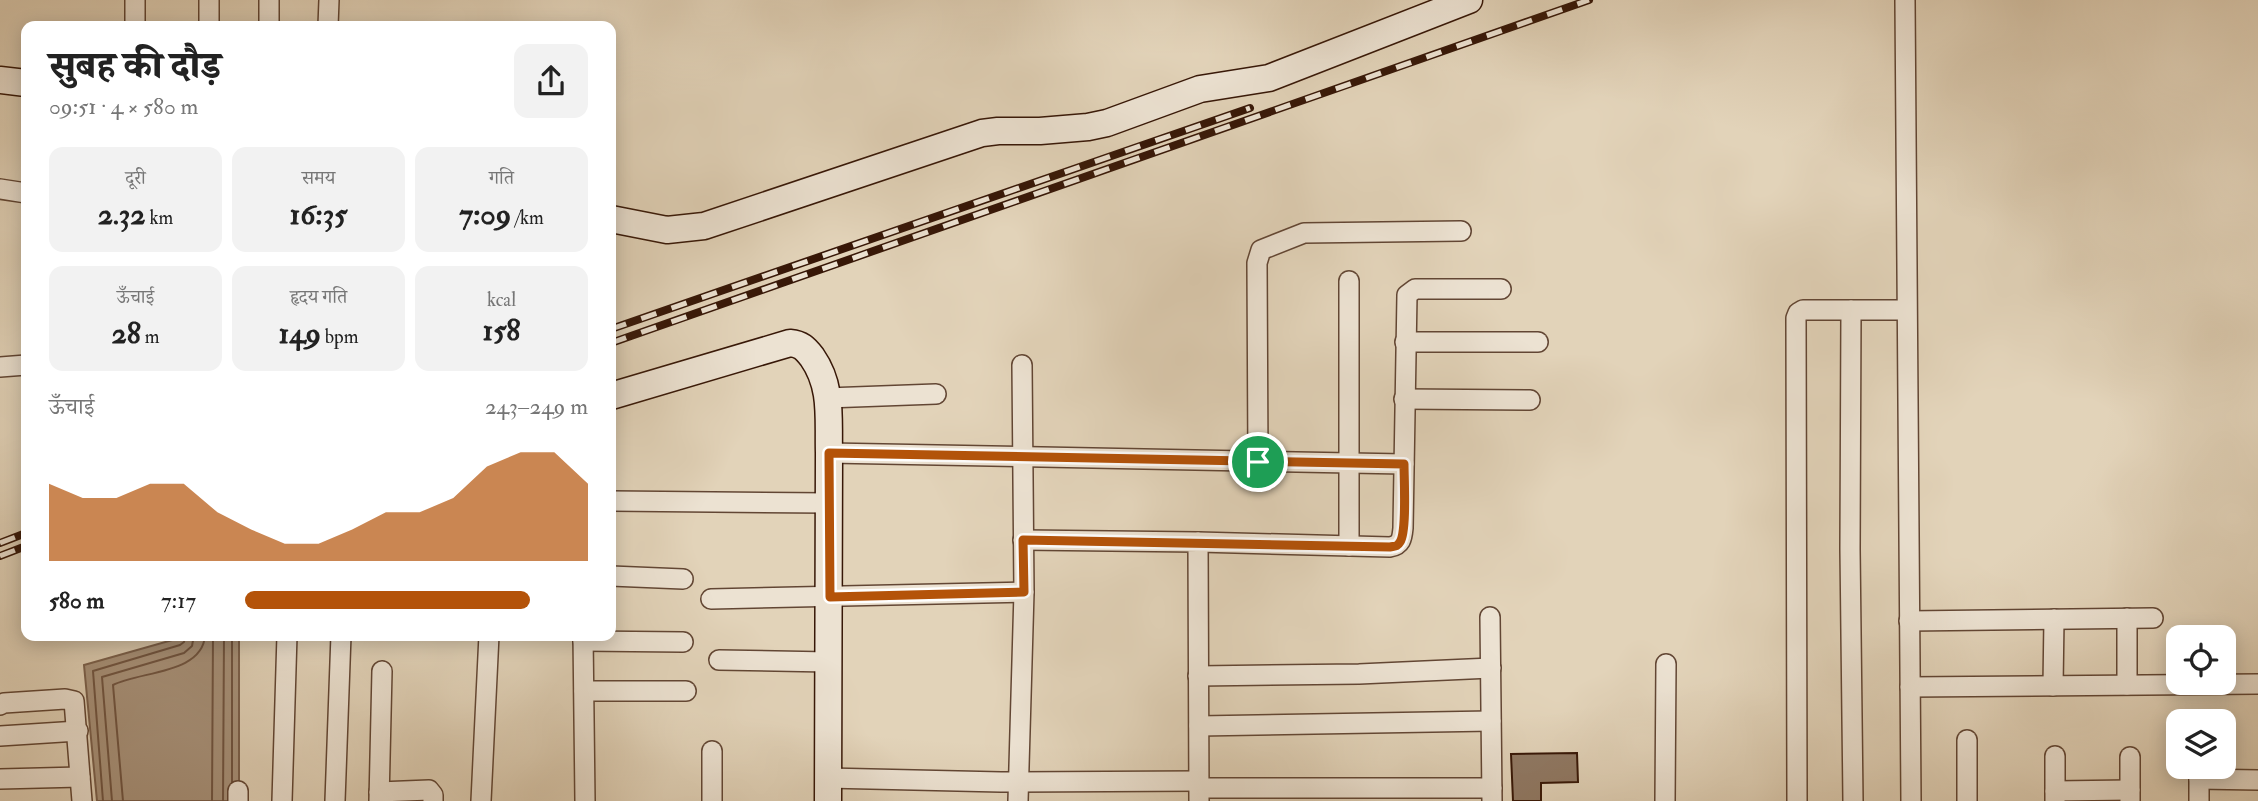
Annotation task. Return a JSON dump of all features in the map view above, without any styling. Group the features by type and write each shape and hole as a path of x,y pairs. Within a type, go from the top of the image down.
{"street":[{"path":"135,0 135,21"},
{"path":"209,0 209,21"},
{"path":"269,0 269,21"},
{"path":"328,21 329,0"},
{"path":"616,220 667,230 704,226 982,133 1088,127 1200,89 1269,78 1469,0"},
{"path":"1905,1 1911,801"},
{"path":"0,80 21,82"},
{"path":"0,190 21,192"},
{"path":"1258,462 1256,263 1261,250 1304,233 1461,231"},
{"path":"1349,281 1349,546"},
{"path":"1023,540 1396,546 1400,542 1403,528 1407,295 1411,291 1423,289 1502,289"},
{"path":"1797,801 1796,318 1803,310 1906,310"},
{"path":"1851,310 1853,801"},
{"path":"1405,342 1538,342"},
{"path":"616,395 790,343 799,344 807,350 822,372 827,398 829,453 828,790 1199,790 1492,795 1490,617"},
{"path":"0,366 21,365"},
{"path":"1018,791 1024,592 1022,365"},
{"path":"827,398 936,394"},
{"path":"1404,399 1530,400"},
{"path":"829,453 1404,464"},
{"path":"616,501 828,503"},
{"path":"1198,542 1199,790"},
{"path":"616,576 684,579"},
{"path":"711,599 1024,592"},
{"path":"2127,618 2127,685"},
{"path":"1909,621 2153,618"},
{"path":"2053,686 2054,619"},
{"path":"616,639 683,642"},
{"path":"282,801 287,641"},
{"path":"335,801 341,641"},
{"path":"481,801 489,641"},
{"path":"583,641 585,801"},
{"path":"719,660 829,662"},
{"path":"1665,801 1666,664"},
{"path":"1198,676 1359,674 1491,668"},
{"path":"382,671 379,796 429,790 433,801"},
{"path":"1910,687 2258,684"},
{"path":"584,691 686,691"},
{"path":"0,705 70,699 74,701 82,801"},
{"path":"1199,726 1491,721"},
{"path":"0,736 78,731"},
{"path":"1967,740 1967,801"},
{"path":"712,751 712,801"},
{"path":"2055,756 2055,796 2130,795 2130,757"},
{"path":"0,779 80,776"},
{"path":"2236,777 2258,780"},
{"path":"2199,779 2199,801"}],"water":[{"path":"169,641 239,641 239,801 97,801 84,665"}],"building":[{"path":"1577,753 1578,782 1541,783 1541,801 1513,801 1511,754"}],"railway":[{"path":"616,341 1589,0"},
{"path":"616,327 1250,108"},
{"path":"0,543 21,535"},
{"path":"0,556 21,548"}],"route":[{"path":"829,453 1258,462 1404,464 1403,528 1400,542 1390,547 1023,540 1024,592 830,597 829,453"}]}
